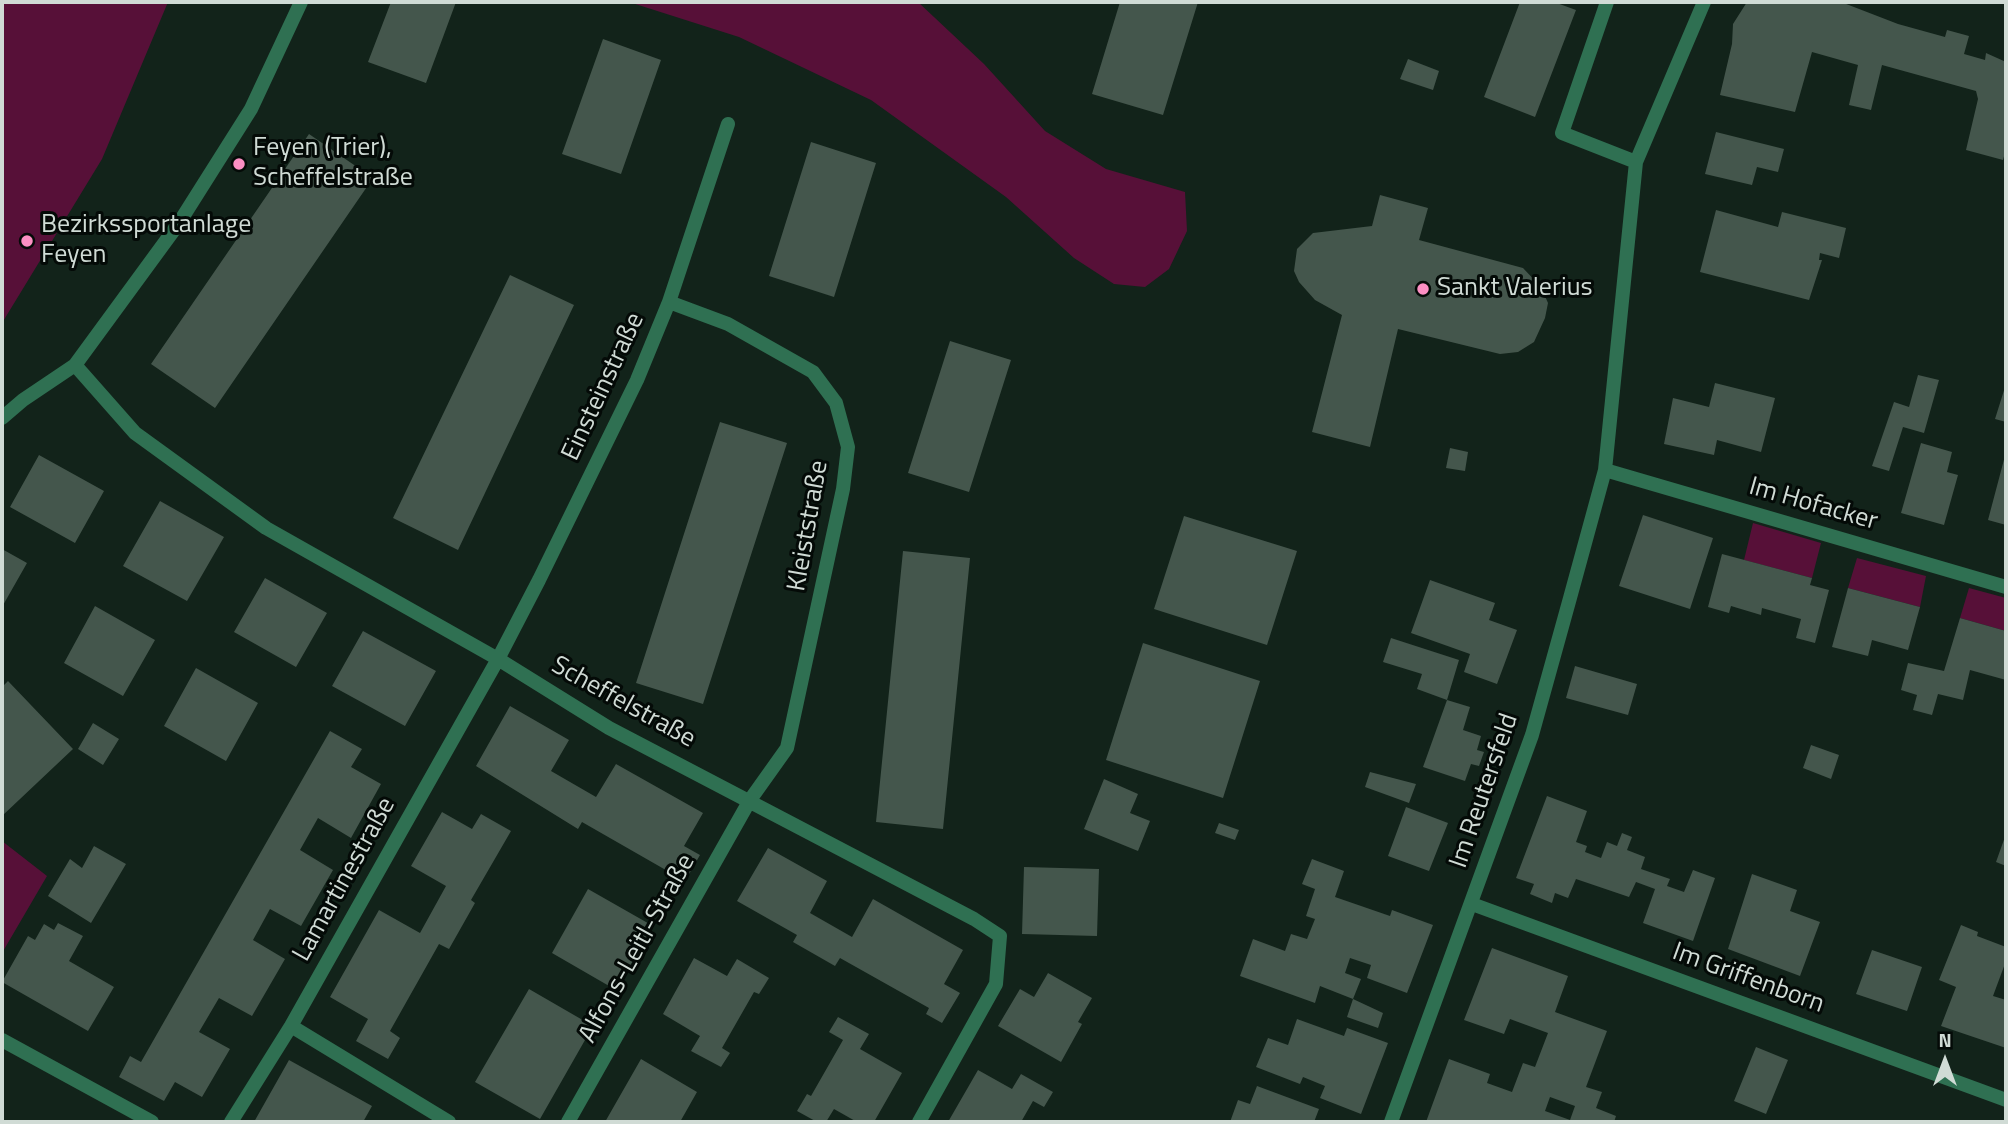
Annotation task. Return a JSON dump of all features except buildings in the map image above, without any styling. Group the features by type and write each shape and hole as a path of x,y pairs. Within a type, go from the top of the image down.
{"street":[{"path":"2,418 23,400 75,365 222,159 251,109 301,2"},
{"path":"1607,2 1562,133 1636,162"},
{"name":"Im Reutersfeld","path":"1391,1122 1532,734 1605,470 1636,162 1704,2"},
{"name":"Einsteinstraße","path":"498,659 637,380 669,302 728,124"},
{"name":"Kleiststraße","path":"669,302 728,324 813,372 836,403 848,447 843,489 787,748 750,800"},
{"name":"Scheffelstraße","path":"75,365 135,433 266,528 498,659 610,728 750,800 1000,936 996,984 919,1122"},
{"name":"Im Hofacker","path":"1605,470 2006,587"},
{"name":"Lamartinestraße","path":"231,1122 291,1026 498,659"},
{"name":"Alfons-Leitl-Straße","path":"569,1122 750,800"},
{"name":"Im Griffenborn","path":"1472,904 2006,1100"},
{"path":"291,1026 449,1122"},
{"path":"2,1040 152,1122"}],"shaded area":[{"name":"Bezirkssportanlage Feyen","path":"2,2 168,2 102,159 2,323"},
{"path":"629,2 918,2 984,64 1045,131 1106,169 1185,192 1187,231 1169,269 1145,287 1114,284 1074,258 1006,197 871,100 739,37"},
{"path":"1753,523 1821,543 1812,578 1744,560"},
{"path":"1857,558 1926,576 1920,607 1848,588"},
{"path":"1969,588 2006,598 2006,631 1960,618"},
{"path":"2,841 47,876 2,953"}],"place":[{"name":"Feyen (Trier), Scheffelstraße","path":"239,164"},
{"name":"Bezirkssportanlage Feyen","path":"27,241"},
{"name":"Sankt Valerius","path":"1423,289"}]}
